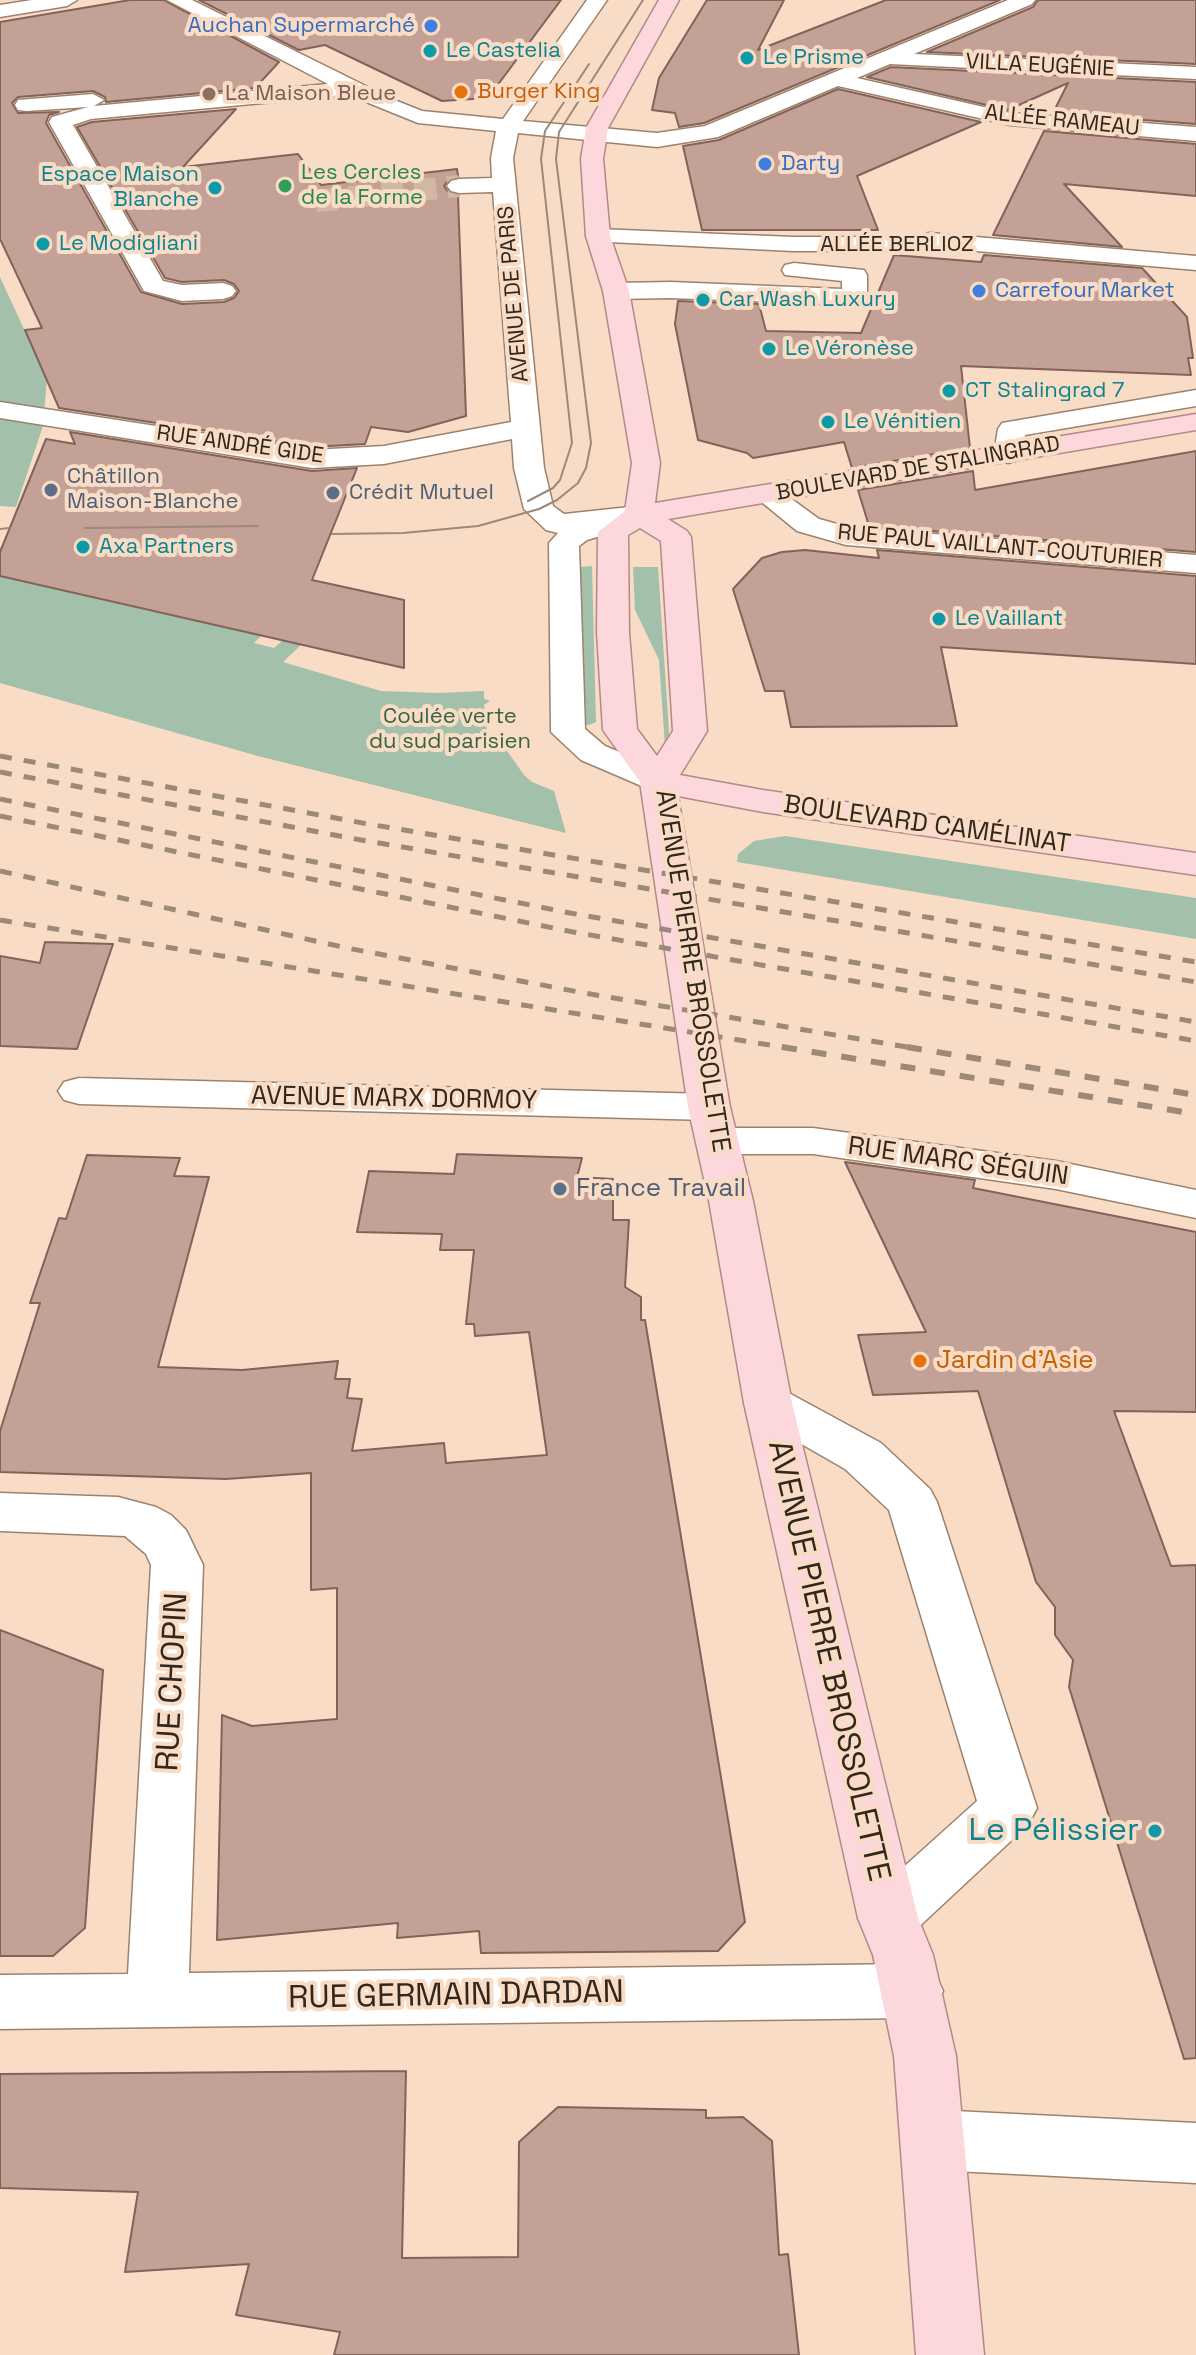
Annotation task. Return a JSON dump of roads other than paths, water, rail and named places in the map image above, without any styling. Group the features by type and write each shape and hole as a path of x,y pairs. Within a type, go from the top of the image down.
{"main road":[{"path":"658,782 620,730 614,647 613,532 639,515 646,463 616,291 601,246 592,159 595,136 669,0"},
{"name":"BOULEVARD DE STALINGRAD","path":"639,515 1196,422"},
{"name":"AVENUE PIERRE BROSSOLETTE","path":"639,515 676,537 690,731 658,782 714,1124 768,1403 888,1918 903,1955 925,2056 950,2355"},
{"name":"BOULEVARD CAMÉLINAT","path":"658,782 763,801 1196,864"}],"street":[{"path":"0,11 67,0"},
{"path":"177,0 399,111 418,117"},
{"name":"AVENUE DE PARIS","path":"597,0 508,127 502,158 504,185 526,428 539,509 557,524 639,515"},
{"path":"361,116 418,117 595,136 670,140 705,134 1025,0"},
{"path":"228,26 262,20"},
{"name":"VILLA EUGÉNIE","path":"885,58 1196,73"},
{"name":"ALLÉE RAMEAU","path":"836,79 1010,119 1196,134"},
{"path":"223,291 182,293 153,286 60,122 75,115 353,88"},
{"path":"26,105 82,99 143,108"},
{"path":"459,186 504,185"},
{"name":"ALLÉE BERLIOZ","path":"601,246 898,244 930,240 1196,263"},
{"path":"601,246 745,266"},
{"path":"616,291 854,297 855,275 777,269"},
{"path":"1008,454 1012,429 1196,398"},
{"name":"RUE ANDRÉ GIDE","path":"0,410 312,459 384,455 526,428"},
{"name":"RUE PAUL VAILLANT-COUTURIER","path":"768,495 808,525 846,536 1196,564"},
{"path":"639,515 576,534 564,543 568,732 593,753 658,782"},
{"name":"AVENUE MARX DORMOY","path":"79,1091 714,1124"},
{"name":"RUE MARC SÉGUIN","path":"714,1124 1056,1175 1196,1204"},
{"name":"AVENUE PIERRE BROSSOLETTE","path":"768,1403 863,1456 912,1502 1008,1808 888,1918"},
{"name":"RUE CHOPIN","path":"0,1512 118,1516 138,1520 153,1528 168,1544 177,1565 157,2000"},
{"name":"RUE GERMAIN DARDAN","path":"0,2002 912,1991"},
{"path":"934,2140 1196,2153"}],"tunnel":[{"path":"316,201 459,186"}],"tram line":[{"path":"332,534 403,533 478,526 539,509 557,500 578,483 586,468 591,443 556,159 559,132 643,0"},
{"path":"528,501 553,488 560,480 572,443 541,159 545,131 589,64"},
{"path":"85,528 258,526"},
{"path":"0,529 9,528"}],"railway":[{"path":"0,756 368,824 1196,962"},
{"path":"0,772 361,840 1196,982"},
{"path":"0,799 570,913 1196,1022"},
{"path":"0,816 573,932 1196,1041"},
{"path":"0,871 347,948 584,993 913,1048"},
{"path":"0,920 794,1049"},
{"path":"782,1047 1196,1114"},
{"path":"907,1047 913,1048"},
{"path":"913,1048 1196,1095"},
{"path":"913,1048 919,1049"}],"place":[{"name":"Auchan Supermarché","path":"431,26"},
{"name":"Le Castelia","path":"430,51"},
{"name":"Le Prisme","path":"747,58"},
{"name":"Burger King","path":"461,92"},
{"name":"La Maison Bleue","path":"209,94"},
{"name":"Darty","path":"765,164"},
{"name":"Les Cercles de la Forme","path":"285,186"},
{"name":"Espace Maison Blanche","path":"215,188"},
{"name":"Le Modigliani","path":"43,244"},
{"name":"Carrefour Market","path":"979,291"},
{"name":"Car Wash Luxury","path":"703,300"},
{"name":"Le Véronèse","path":"769,349"},
{"name":"CT Stalingrad 7","path":"949,391"},
{"name":"Le Vénitien","path":"828,422"},
{"name":"Châtillon Maison-Blanche","path":"51,490"},
{"name":"Crédit Mutuel","path":"333,493"},
{"name":"Axa Partners","path":"83,547"},
{"name":"Le Vaillant","path":"939,619"},
{"name":"France Travail","path":"560,1189"},
{"name":"Jardin d'Asie","path":"920,1361"},
{"name":"Le Pélissier","path":"1155,1831"}],"park label":[{"name":"Coulée verte du sud parisien","path":"450,730"}]}
